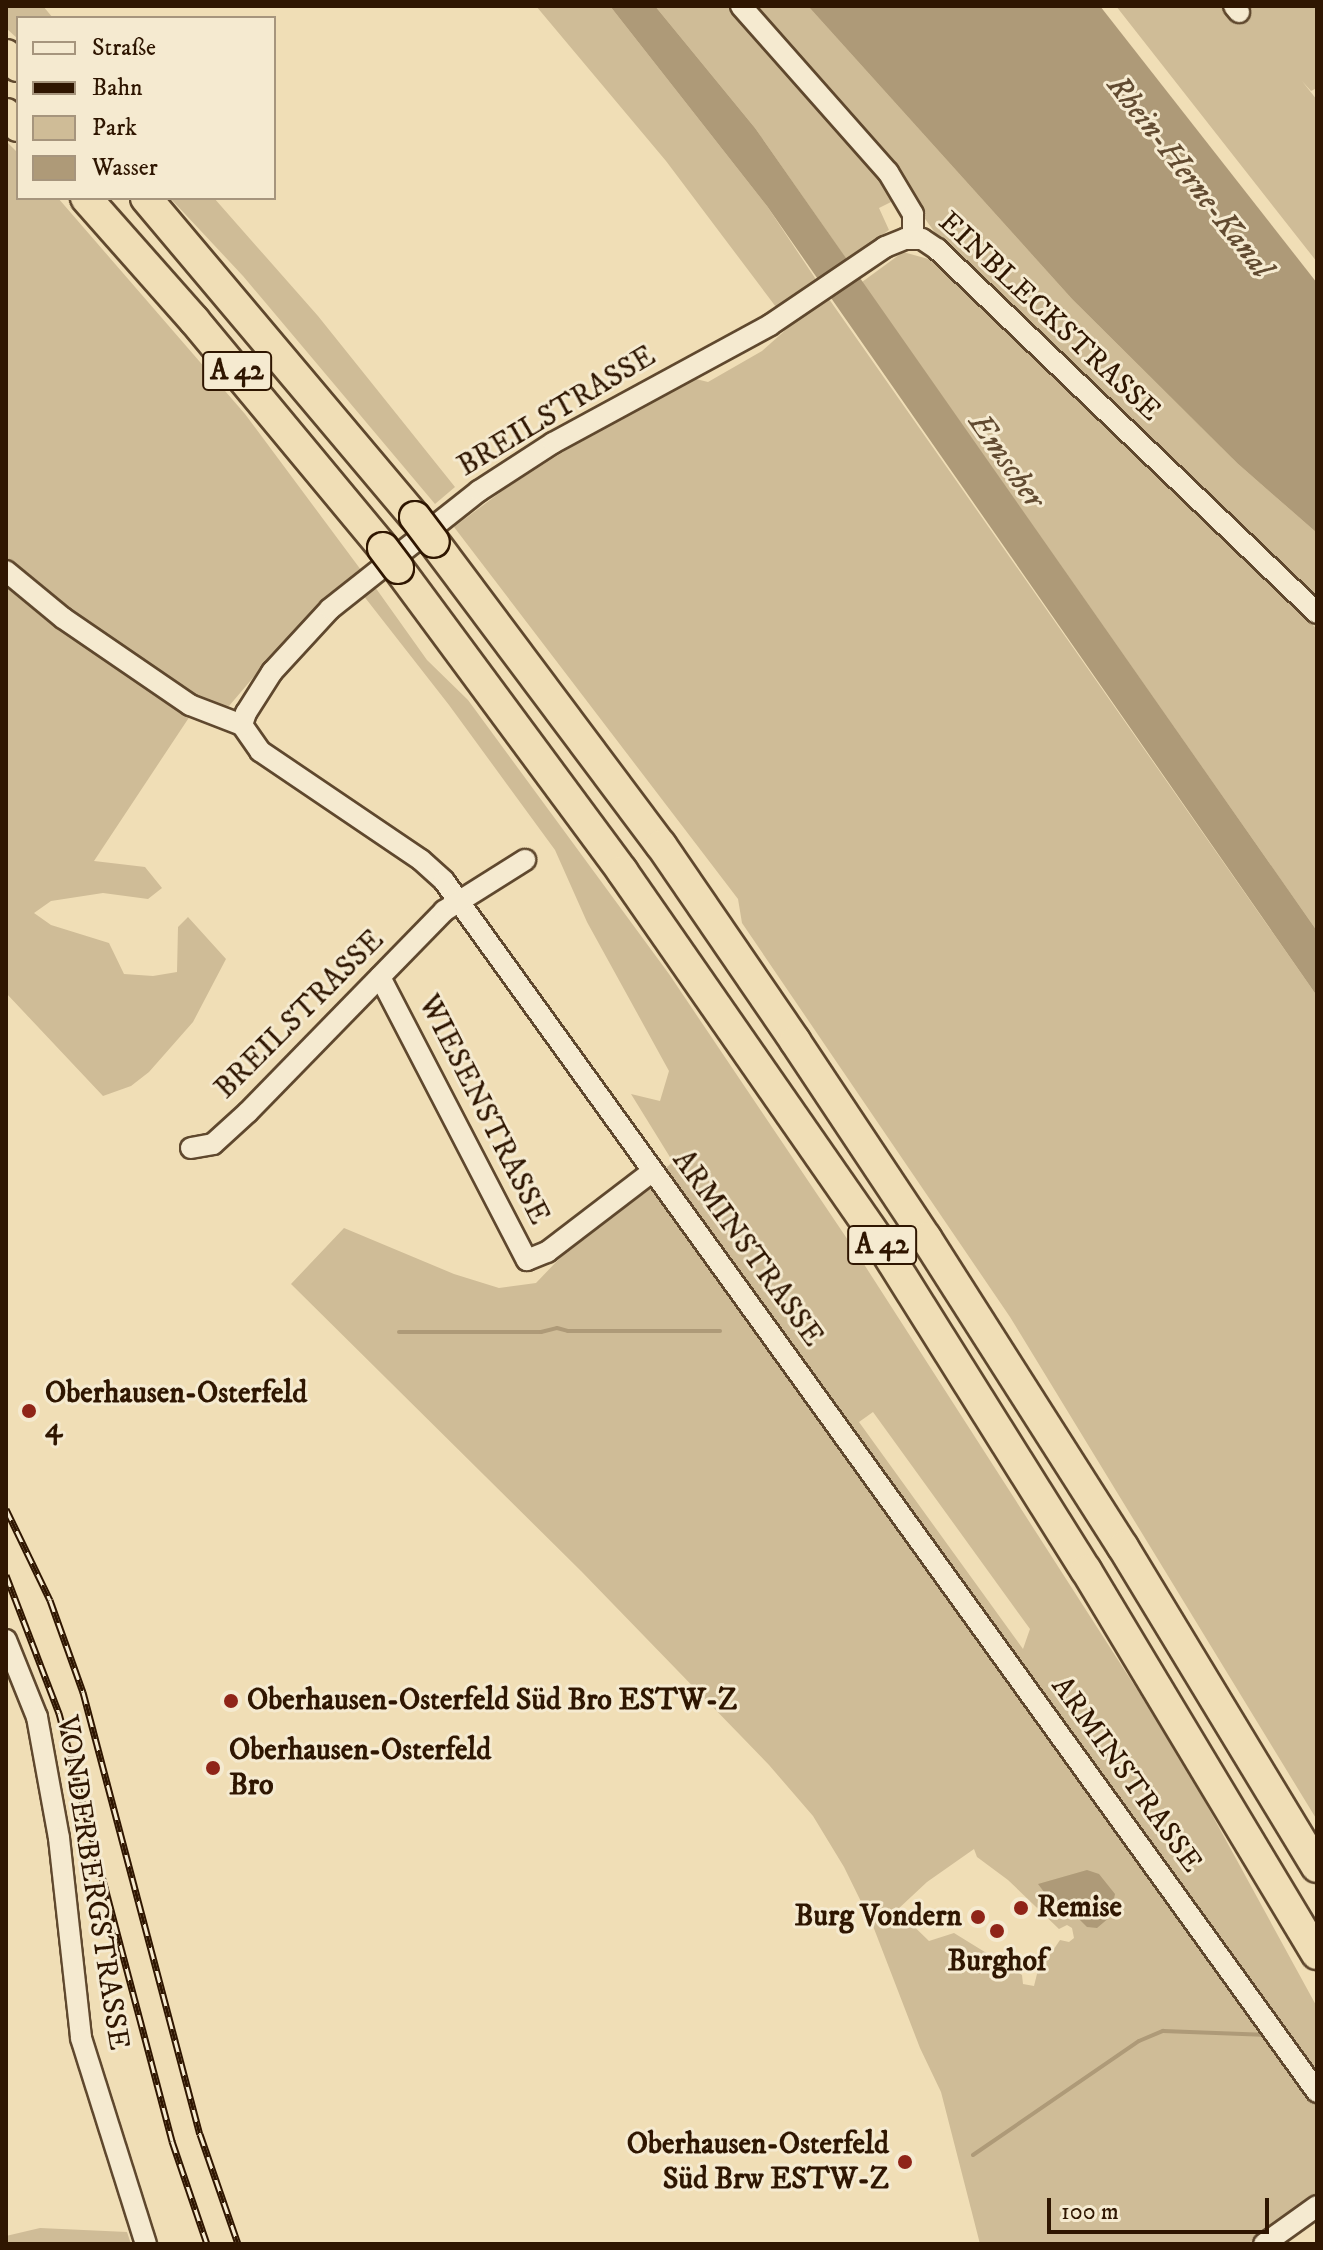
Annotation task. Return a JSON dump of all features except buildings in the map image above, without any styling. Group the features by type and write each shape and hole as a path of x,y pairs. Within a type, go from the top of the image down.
{"highway":[{"name":"A 42","path":"88,200 194,320 390,558 622,871 885,1250 1086,1570 1317,1954"},
{"name":"A 42","path":"148,200 415,517 661,845 926,1238 1123,1547 1317,1867"}],"street":[{"name":"EINBLECKSTRASSE","path":"741,6 888,172 913,214 913,238 926,240 937,249 1317,613"},
{"name":"BREILSTRASSE","path":"242,725 246,713 272,672 330,609 467,500 553,443 770,325 895,242 913,238"},
{"path":"6,571 63,618 177,696 215,717 242,725"},
{"name":"ARMINSTRASSE","path":"242,725 260,751 421,860 458,901 1317,2092"},
{"name":"BREILSTRASSE","path":"191,1148 213,1144 226,1132 458,901 525,860"},
{"name":"WIESENSTRASSE","path":"380,977 527,1260 547,1252 653,1171"},
{"name":"VONDERBERGSTRASSE","path":"6,1640 37,1717 59,1838 81,2038 144,2237"},
{"path":"1264,2244 1317,2206"}],"green space":[{"path":"6,6 43,6 51,16 16,16 16,37 6,28"},
{"path":"536,6 610,6 767,206 817,281 779,311 666,161"},
{"path":"655,6 808,6 1072,299 1237,463 1317,533 1317,603 936,234 907,194 879,208 889,230 847,260 755,128"},
{"path":"1116,6 1317,6 1317,88 1311,91 1302,81 1317,100 1317,262"},
{"path":"6,141 16,151 16,200 60,200 245,414 361,570 333,591 286,639 229,706 203,703 125,654 6,562"},
{"path":"172,200 216,200 318,316 455,487 435,504 243,276"},
{"path":"903,252 932,260 1317,629 1317,931 862,282"},
{"path":"829,299 1317,996 1317,1820 1010,1317 742,923 738,899 454,527 506,488 609,423 696,379 708,382 762,351 799,318"},
{"path":"6,581 190,716 94,861 145,867 162,888 148,899 103,893 51,901 34,913 51,925 109,943 124,974 153,976 177,972 178,927 188,917 226,959 193,1022 149,1072 131,1086 103,1096 6,993"},
{"path":"375,587 427,660 468,700 669,974 860,1258 1181,1758 1317,2007 1317,2195 1247,2244 980,2244 941,2092 920,2048 873,1926 844,1867 813,1816 769,1765 581,1571 291,1284 344,1228 454,1274 499,1288 536,1283 580,1237 673,1162 631,1094 660,1101 669,1071 587,922 555,850 449,705 363,595","holes":["873,1412 1030,1629 1023,1649 859,1422","974,1849 977,1857 1008,1880 1059,1929 1067,1925 1072,1928 1074,1938 1069,1942 1060,1940 1037,1974 1034,1986 1023,1984 1022,1975 954,1933 929,1941 897,1910 927,1882"]},
{"path":"40,2228 127,2232 131,2244 6,2244 6,2236"}],"water":[{"path":"610,6 655,6 755,128 1317,931 1317,996 767,206"},
{"name":"Rhein-Herne-Kanal","path":"808,6 1100,6 1317,283 1317,533 1237,463 1072,299"},
{"path":"1087,1870 1099,1874 1115,1894 1110,1917 1097,1928 1087,1927 1072,1912 1059,1912 1038,1884"}],"waterway":[{"path":"399,1332 541,1332 557,1328 568,1331 720,1331"},
{"path":"973,2155 1139,2041 1163,2031 1269,2035"}],"railway":[{"path":"6,1509 50,1600 83,1692 200,2134 238,2244"},
{"path":"6,1575 59,1713 172,2141 207,2244"}],"place":[{"name":"Oberhausen-Osterfeld 4","path":"29,1411"},
{"name":"Oberhausen-Osterfeld Süd Bro ESTW-Z","path":"231,1701"},
{"name":"Oberhausen-Osterfeld Bro","path":"213,1768"},
{"name":"Remise","path":"1021,1908"},
{"name":"Burg Vondern","path":"978,1917"},
{"name":"Burghof","path":"997,1931"},
{"name":"Oberhausen-Osterfeld Süd Brw ESTW-Z","path":"905,2162"}],"water label":[{"name":"Emscher","path":"1006,461"}]}
